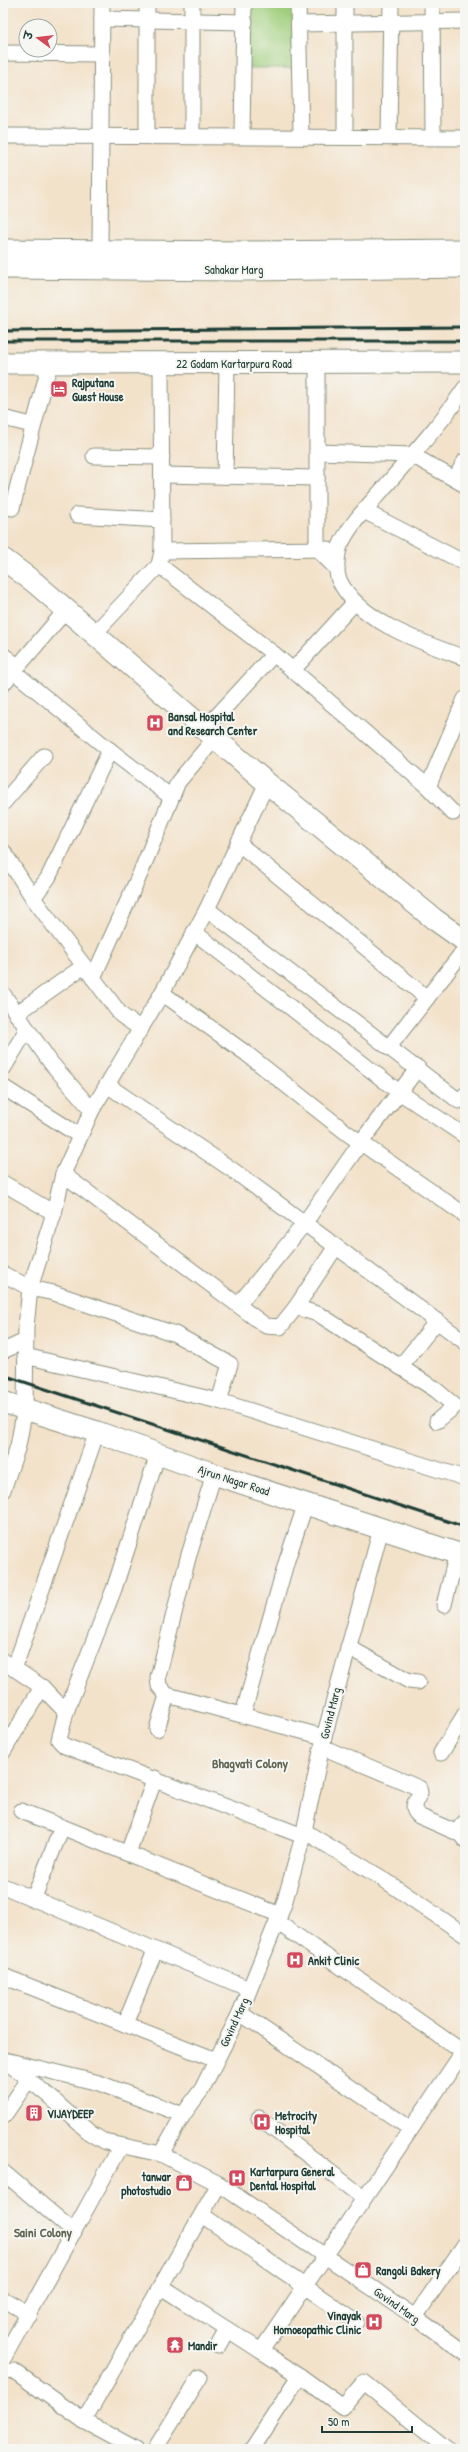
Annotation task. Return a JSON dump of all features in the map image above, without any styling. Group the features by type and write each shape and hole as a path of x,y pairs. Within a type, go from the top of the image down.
{"street":[{"path":"100,250 102,3"},
{"path":"147,3 147,136"},
{"path":"192,3 192,135"},
{"path":"242,135 245,22 244,3"},
{"path":"298,3 301,136"},
{"path":"344,136 345,3"},
{"path":"389,137 391,3"},
{"path":"432,3 433,137"},
{"path":"102,19 245,22"},
{"path":"299,24 465,21"},
{"path":"3,53 102,54"},
{"path":"3,136 242,135 465,138"},
{"name":"Sahakar Marg","path":"3,250 243,252 465,250"},
{"name":"Sahakar Marg","path":"3,268 243,270 465,267"},
{"path":"317,362 317,549 337,569"},
{"name":"22 Godam Kartarpura Road","path":"3,363 465,362"},
{"path":"12,508 32,426 50,363"},
{"path":"94,634 161,558 161,363"},
{"path":"224,476 227,363"},
{"path":"465,388 452,407 364,511 342,542 339,549 337,569 338,580 355,602 379,622 465,658"},
{"path":"3,418 32,426"},
{"path":"317,452 412,455 460,482 465,461"},
{"path":"94,456 162,457"},
{"path":"162,475 317,478"},
{"path":"364,511 465,563"},
{"path":"77,515 162,520"},
{"path":"161,558 339,549"},
{"path":"161,558 428,787 453,813"},
{"path":"3,559 66,610 267,783 434,919 465,941"},
{"path":"293,670 355,602"},
{"path":"3,684 66,610"},
{"path":"16,1014 88,972 140,874 178,782 210,733 274,654"},
{"path":"3,655 15,669 110,750 171,797"},
{"path":"428,787 465,699"},
{"path":"34,898 48,878 110,750"},
{"path":"3,803 44,756"},
{"path":"3,1490 18,1446 25,1408 25,1348 30,1288 54,1213 63,1174 92,1110 162,993 207,909 267,783"},
{"path":"238,844 427,998"},
{"path":"3,851 9,871 34,898 121,1015 141,1029"},
{"path":"207,909 389,1047 463,1100"},
{"path":"194,932 399,1092 465,1136"},
{"path":"389,1047 465,949"},
{"path":"162,993 247,1054 361,1142 465,1215"},
{"path":"3,994 51,1063 92,1110"},
{"path":"3,1069 27,1029"},
{"path":"239,1304 304,1224 361,1142 418,1068"},
{"path":"107,1085 234,1171 335,1248 465,1342"},
{"path":"3,1087 80,1136"},
{"path":"63,1174 239,1304 266,1326 280,1327 296,1307 335,1248"},
{"path":"3,1183 54,1213"},
{"path":"3,1274 30,1288 54,1292 174,1334 230,1364 219,1401"},
{"path":"296,1307 320,1315 436,1390 455,1406 437,1421"},
{"path":"400,1367 437,1321"},
{"path":"3,1351 25,1348 219,1401 464,1476"},
{"name":"Ajrun Nagar Road","path":"3,1402 97,1432 214,1474 461,1555"},
{"path":"66,1712 42,1686 9,1665 97,1432"},
{"path":"158,1454 114,1589 66,1712 59,1740 65,1746 304,1834 384,1879 465,1935"},
{"path":"214,1474 188,1558 158,1677 159,1686 168,1695 243,1714 323,1742 419,1788 420,1793 413,1806 414,1811 419,1816 463,1832"},
{"path":"243,1714 287,1560 306,1503"},
{"name":"Govind Marg","path":"381,1529 323,1742 304,1834 278,1918 240,2013 202,2089 183,2115 161,2154 219,2184 415,2316 465,2353"},
{"path":"444,1605 461,1555"},
{"path":"348,1647 402,1678 418,1682"},
{"path":"3,1752 42,1686"},
{"path":"157,1729 168,1695"},
{"path":"441,1753 465,1714"},
{"path":"128,1853 155,1778"},
{"path":"21,1811 128,1853 278,1918 464,2052 324,2255 261,2352"},
{"path":"33,1900 62,1826"},
{"path":"3,1886 33,1900 249,1989"},
{"path":"125,2024 156,1951"},
{"path":"3,1976 216,2060"},
{"path":"240,2013 411,2129"},
{"path":"3,2059 29,2079 90,2133 105,2142 161,2154"},
{"path":"3,2059 99,2083 183,2115"},
{"path":"3,2117 29,2079"},
{"path":"259,2118 364,2197"},
{"path":"3,2359 121,2146"},
{"path":"3,2172 74,2232"},
{"path":"84,2422 219,2184"},
{"path":"202,2214 356,2322"},
{"path":"415,2316 465,2244"},
{"path":"160,2287 300,2376 343,2407 364,2382 447,2449"},
{"path":"3,2299 29,2314"},
{"path":"218,2346 227,2330"},
{"path":"3,2372 14,2371 84,2422 136,2449"},
{"path":"252,2449 300,2376"},
{"path":"155,2449 200,2377"}],"green space":[{"path":"248,3 300,3 300,68 248,68"}],"railway":[{"path":"3,331 465,327"},
{"path":"3,341 465,341"},
{"path":"3,1375 465,1527"}],"place":[{"name":"Rajputana Guest House","path":"59,389"},
{"name":"Bansal Hospital and Research Center","path":"155,723"},
{"name":"Ankit Clinic","path":"295,1960"},
{"name":"VIJAYDEEP","path":"34,2113"},
{"name":"Metrocity Hospital","path":"262,2122"},
{"name":"Kartarpura General Dental Hospital","path":"237,2178"},
{"name":"tanwar photostudio","path":"184,2183"},
{"name":"Rangoli Bakery","path":"363,2270"},
{"name":"Vinayak Homoeopathic Clinic","path":"374,2322"},
{"name":"Mandir","path":"175,2345"}],"district":[{"name":"Bhagvati Colony","path":"250,1763"},
{"name":"Saini Colony","path":"43,2232"}]}
